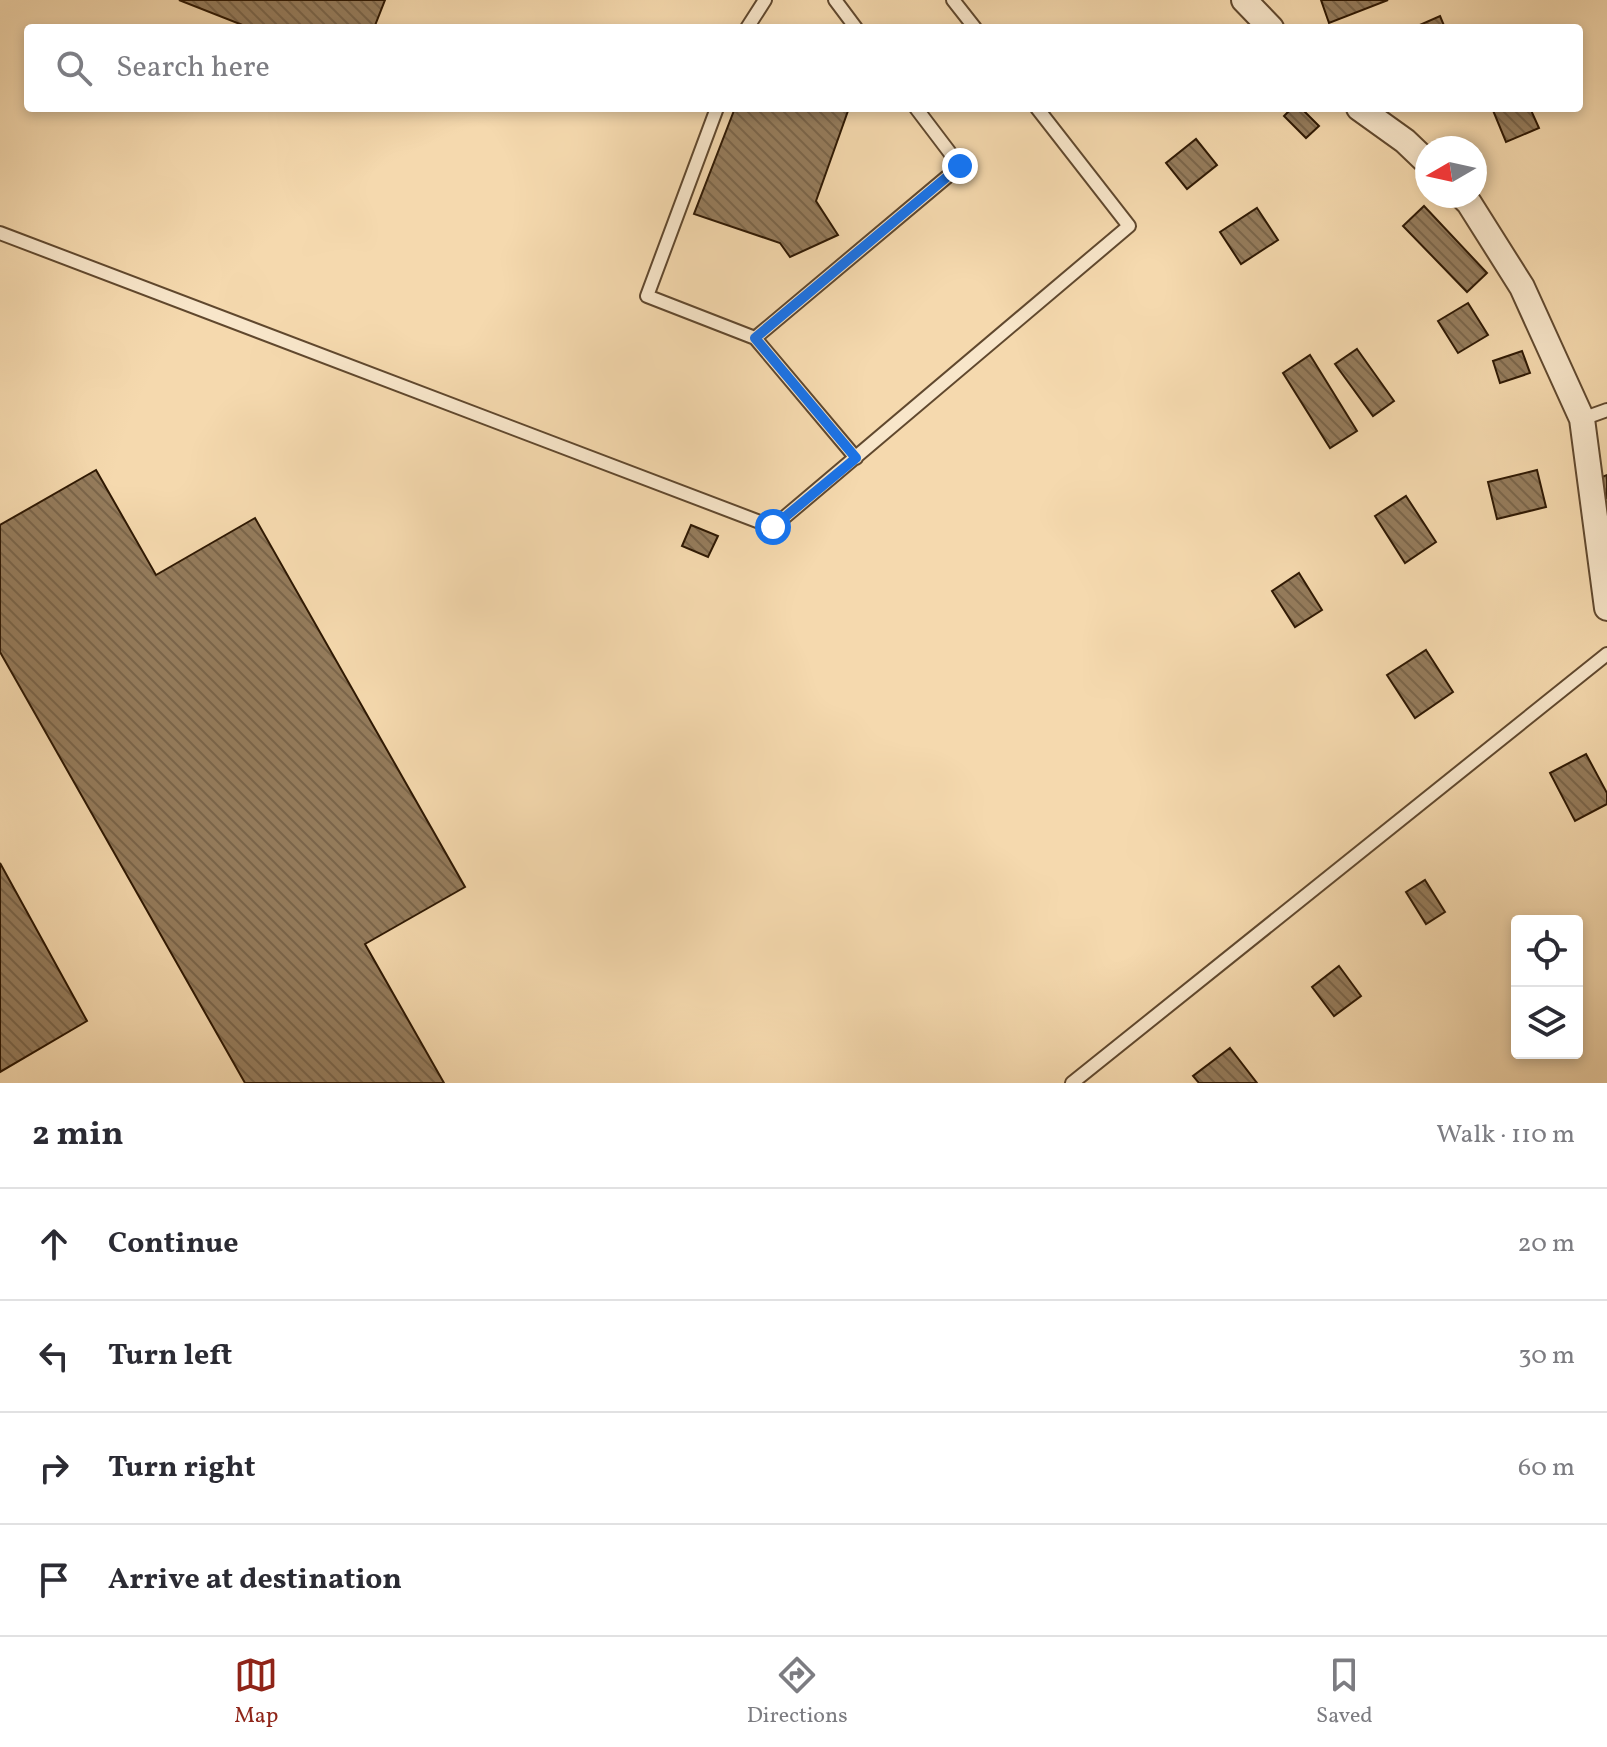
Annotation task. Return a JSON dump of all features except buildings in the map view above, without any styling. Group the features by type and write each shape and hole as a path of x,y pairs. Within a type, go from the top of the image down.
{"street":[{"path":"1244,0 1267,24"},
{"path":"1365,112 1415,151"},
{"path":"1472,208 1522,287 1582,419 1607,608"}],"lane":[{"path":"750,24 765,0"},
{"path":"835,0 853,24"},
{"path":"953,0 972,24"},
{"path":"716,112 647,296 755,338 856,458"},
{"path":"755,338 960,166 919,112"},
{"path":"0,233 773,527 1129,226 1040,112"},
{"path":"1582,419 1607,410"},
{"path":"1072,1083 1607,654"}],"route":[{"path":"773,527 856,458 755,338 960,166"}]}
